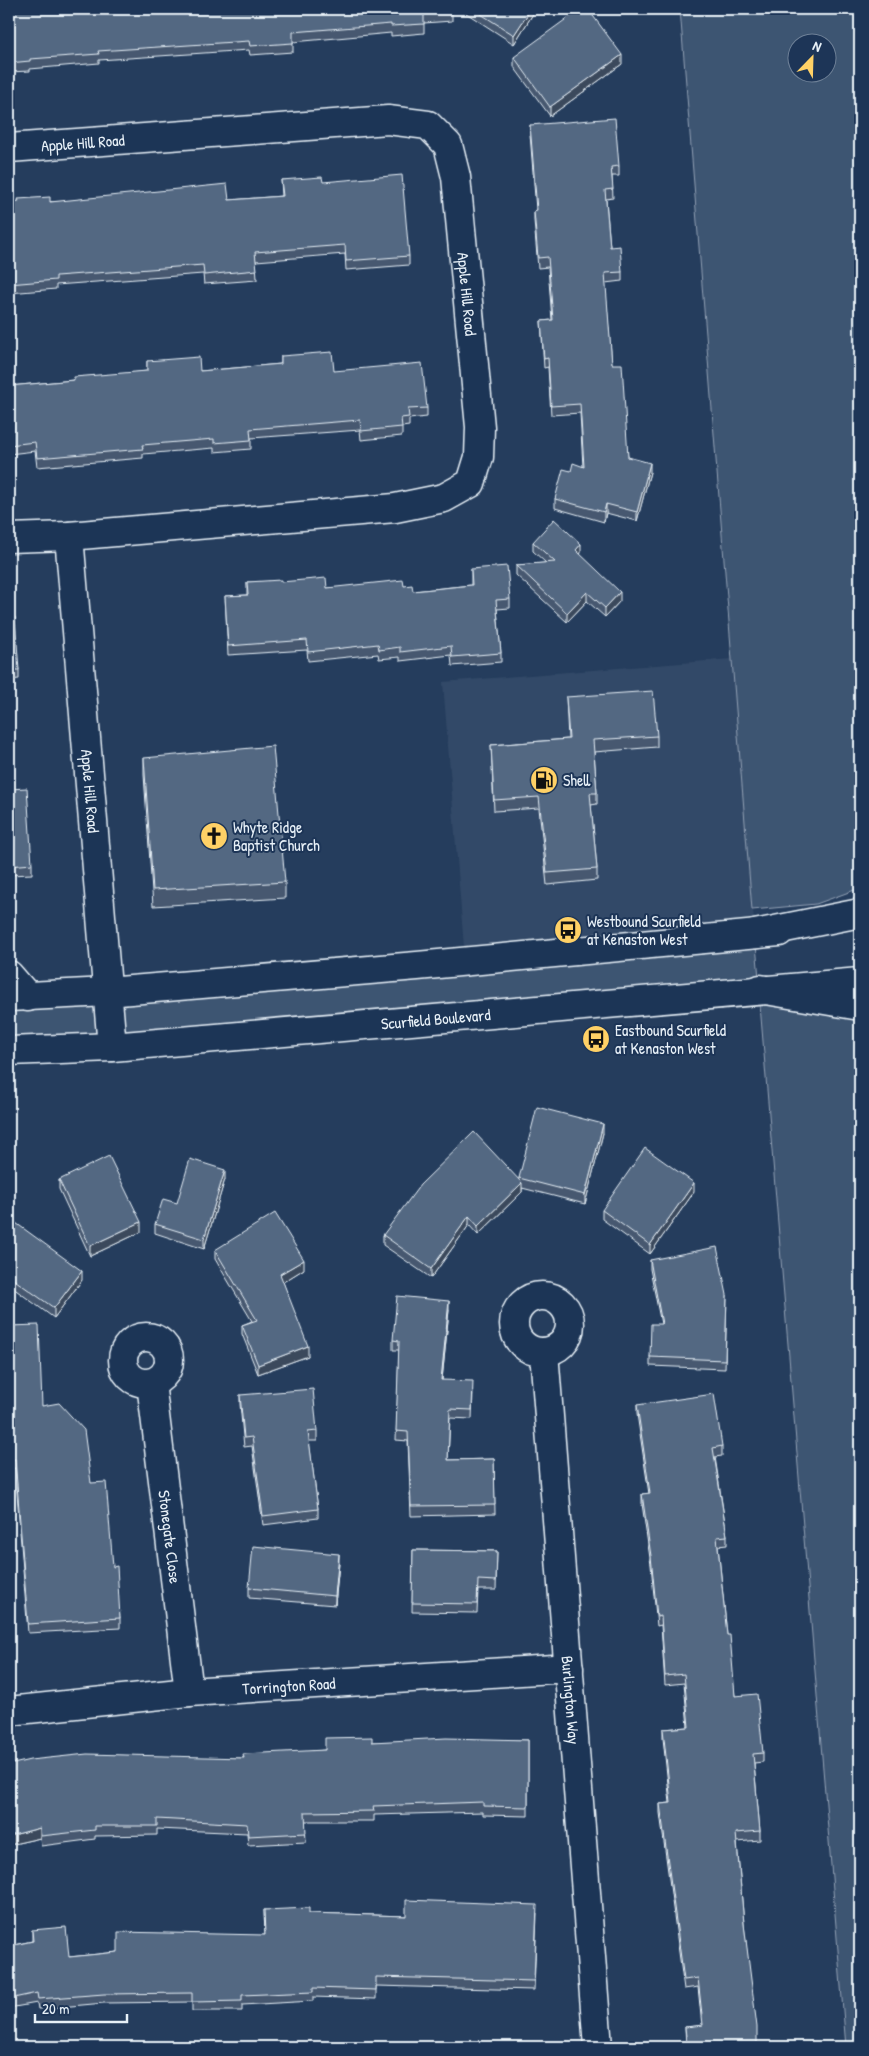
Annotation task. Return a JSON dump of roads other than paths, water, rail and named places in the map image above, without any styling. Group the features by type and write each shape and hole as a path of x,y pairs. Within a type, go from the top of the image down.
{"street":[{"name":"Apple Hill Road","path":"9,148 388,120 428,125 448,145 456,176 480,427 479,457 471,483 444,498 395,508 69,536 9,538"},
{"name":"Apple Hill Road","path":"69,536 112,1047"},
{"path":"755,934 860,912"},
{"path":"9,975 18,997 107,992 860,925"},
{"name":"Scurfield Boulevard","path":"9,1051 112,1047 760,989 860,982"},
{"path":"760,989 860,1006"},
{"name":"Burlington Way","path":"544,1352 598,2047"},
{"name":"Stonegate Close","path":"151,1383 189,1692"},
{"name":"Torrington Road","path":"9,1711 189,1692 569,1668"}],"place":[{"name":"Shell","path":"544,780"},
{"name":"Whyte Ridge Baptist Church","path":"214,836"},
{"name":"Westbound Scurfield at Kenaston West","path":"568,930"},
{"name":"Eastbound Scurfield at Kenaston West","path":"596,1039"}]}
